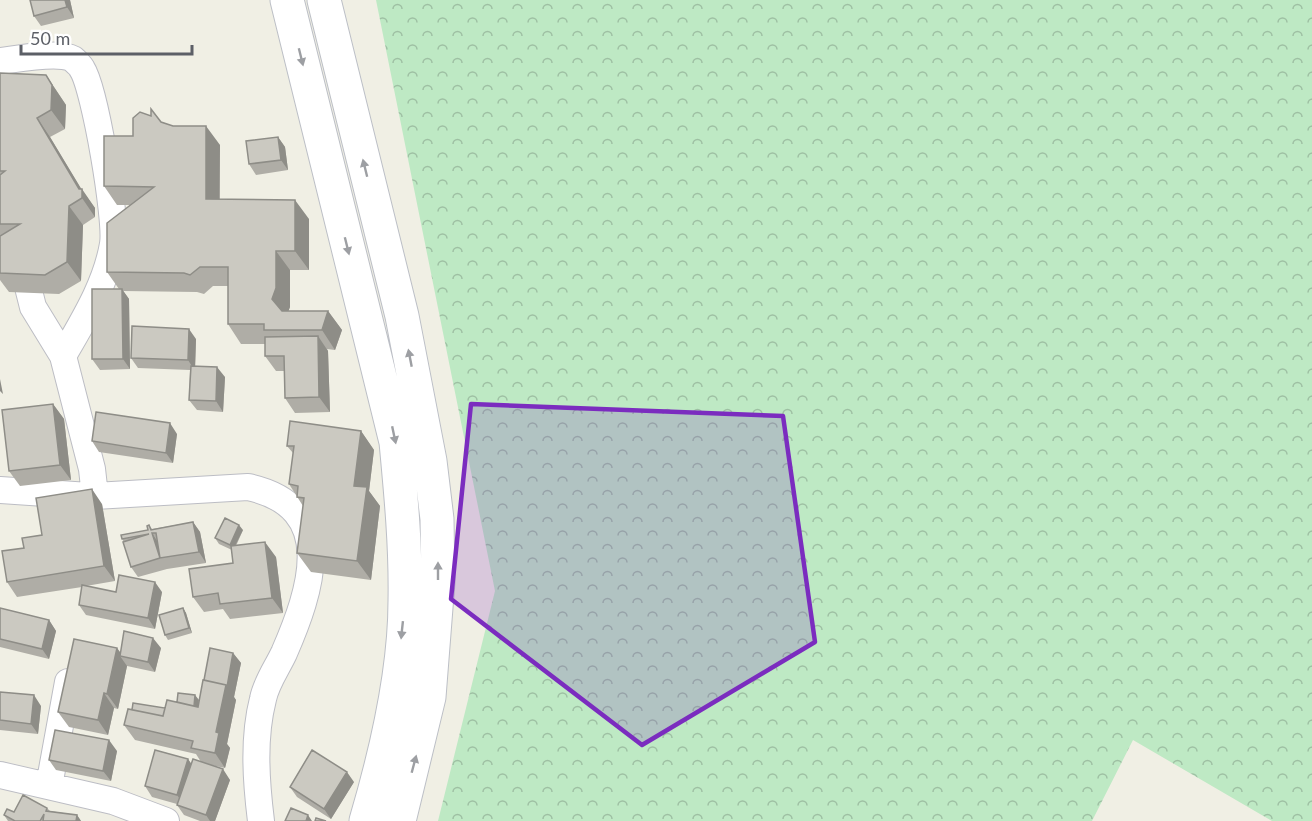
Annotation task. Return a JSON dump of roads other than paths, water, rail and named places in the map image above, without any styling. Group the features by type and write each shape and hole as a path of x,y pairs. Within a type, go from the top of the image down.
{"main road":[{"path":"287,0 396,442 402,502 405,603 400,655 391,727 366,821"},
{"path":"324,0 402,316 430,461 437,519 438,582 429,697 399,821"}],"street":[{"path":"0,61 56,56 72,59 82,68 93,99 108,191 113,241 107,269 92,304 63,356"},
{"path":"17,238 33,307 63,356 92,469 95,496"},
{"path":"0,490 95,496 249,487 266,491 283,500 301,516 307,526 310,550 305,601 263,697 258,725 257,789 261,821"},
{"path":"49,786 70,667"},
{"path":"0,775 49,786 125,814 166,821"}]}
